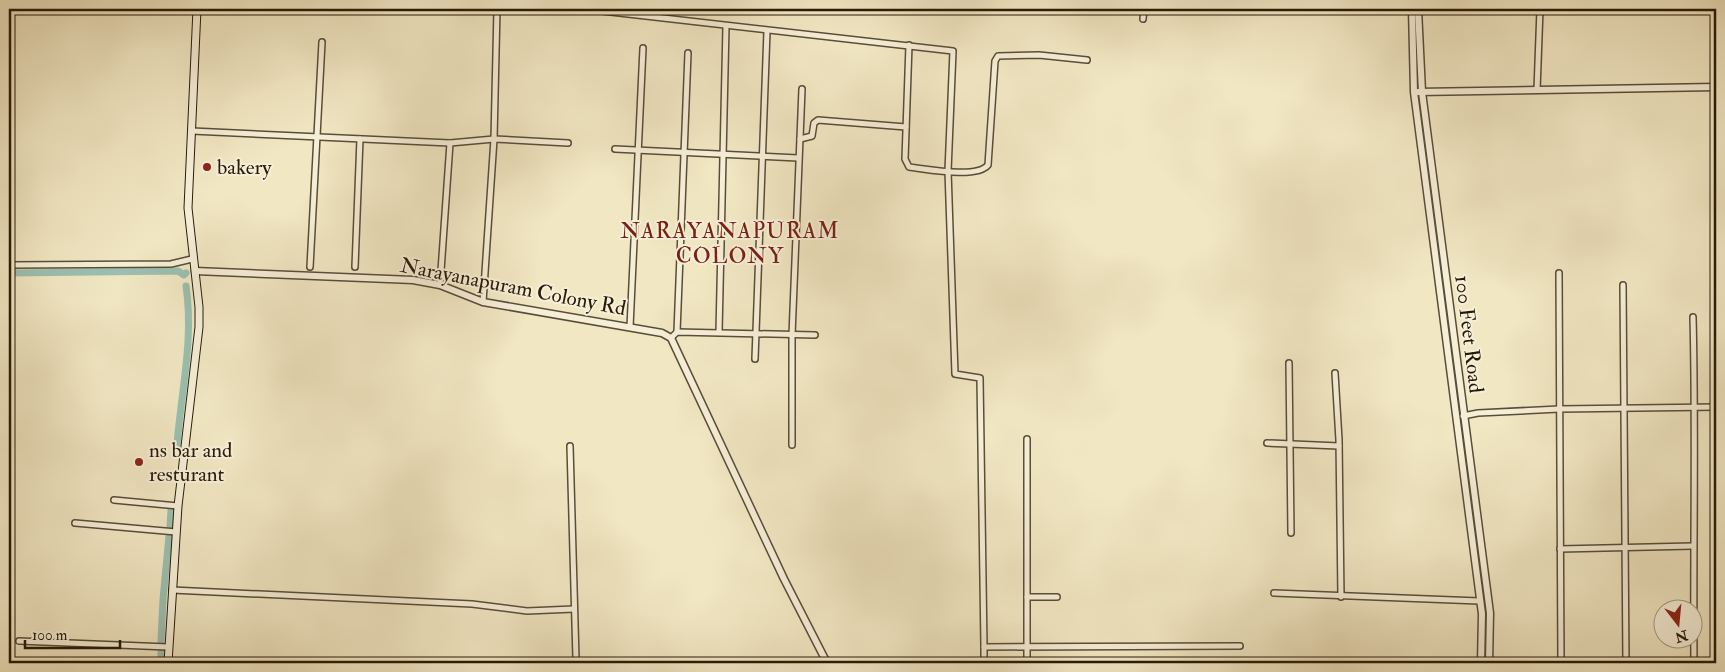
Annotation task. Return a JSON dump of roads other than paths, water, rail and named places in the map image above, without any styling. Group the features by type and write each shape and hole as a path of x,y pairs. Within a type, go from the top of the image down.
{"main road":[{"path":"168,663 178,506 198,351 199,307 192,259 188,208 197,9"}],"street":[{"path":"483,302 494,139 497,9"},
{"path":"584,9 767,31 951,49 954,52 948,171 955,374 980,378 984,663"},
{"path":"1143,19 1144,9"},
{"name":"100 Feet Road","path":"1412,9 1418,92 1482,614 1481,663"},
{"name":"100 Feet Road","path":"1418,9 1418,92 1490,613 1489,663"},
{"path":"1537,90 1540,9"},
{"path":"719,332 726,26"},
{"path":"755,359 767,31"},
{"path":"310,267 322,42"},
{"path":"909,45 905,159 909,167 948,171 976,172 988,165 995,61 998,56 1039,55 1087,60"},
{"path":"630,327 640,150 643,48"},
{"path":"688,53 686,152 677,332 671,338 784,579 827,663"},
{"path":"1418,92 1716,87"},
{"path":"792,445 792,335 802,89"},
{"path":"800,139 812,136 815,122 818,120 906,127"},
{"path":"192,131 450,143 494,139 568,143"},
{"path":"355,266 360,139"},
{"path":"440,285 450,143"},
{"path":"615,149 798,158"},
{"path":"9,265 171,264 192,259"},
{"name":"Narayanapuram Colony Rd","path":"195,271 413,280 440,285 483,302 662,333 671,338"},
{"path":"1559,273 1560,663"},
{"path":"1623,285 1626,407 1626,663"},
{"path":"1693,317 1695,407 1694,663"},
{"path":"677,332 815,335"},
{"path":"1289,363 1291,533"},
{"path":"1335,373 1339,446 1341,597"},
{"path":"1463,416 1478,413 1558,408 1716,407"},
{"path":"1027,439 1027,663"},
{"path":"1267,443 1339,446"},
{"path":"570,446 576,660"},
{"path":"114,500 178,506"},
{"path":"75,523 176,532"},
{"path":"1560,549 1625,546 1693,546"},
{"path":"172,590 472,604 527,611 574,609"},
{"path":"1274,593 1479,601"},
{"path":"1027,597 1057,597"},
{"path":"19,641 168,647"},
{"path":"984,647 1240,646"}],"waterway":[{"path":"9,273 178,271 184,275 186,273"},
{"path":"177,445 188,346 189,326 186,286"},
{"path":"170,526 171,510"},
{"path":"161,642 169,536"},
{"path":"161,652 161,663"}],"place":[{"name":"bakery","path":"207,167"},
{"name":"ns bar and resturant","path":"139,462"}],"district":[{"name":"NARAYANAPURAM COLONY","path":"730,244"}]}
